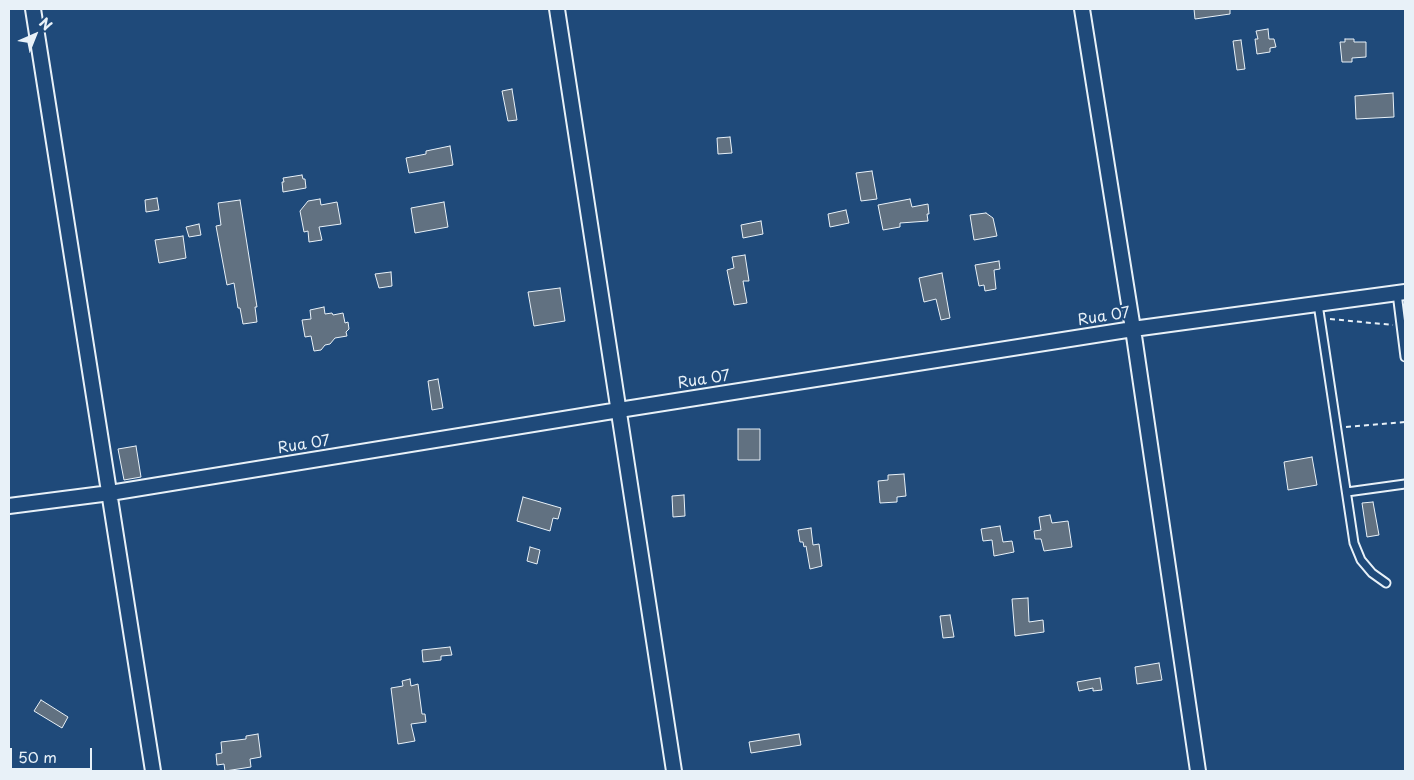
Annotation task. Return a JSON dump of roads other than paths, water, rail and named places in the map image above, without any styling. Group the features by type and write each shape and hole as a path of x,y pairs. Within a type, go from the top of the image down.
{"street":[{"path":"32,9 154,771"},
{"path":"556,9 674,771"},
{"path":"1082,9 1198,771"},
{"name":"Rua 07","path":"9,506 110,493 1132,329 1401,292"}],"lane":[{"path":"1401,292 1400,325 1405,357"},
{"path":"1319,304 1354,543 1361,560 1372,573 1386,583"},
{"path":"1347,492 1405,484"}]}
